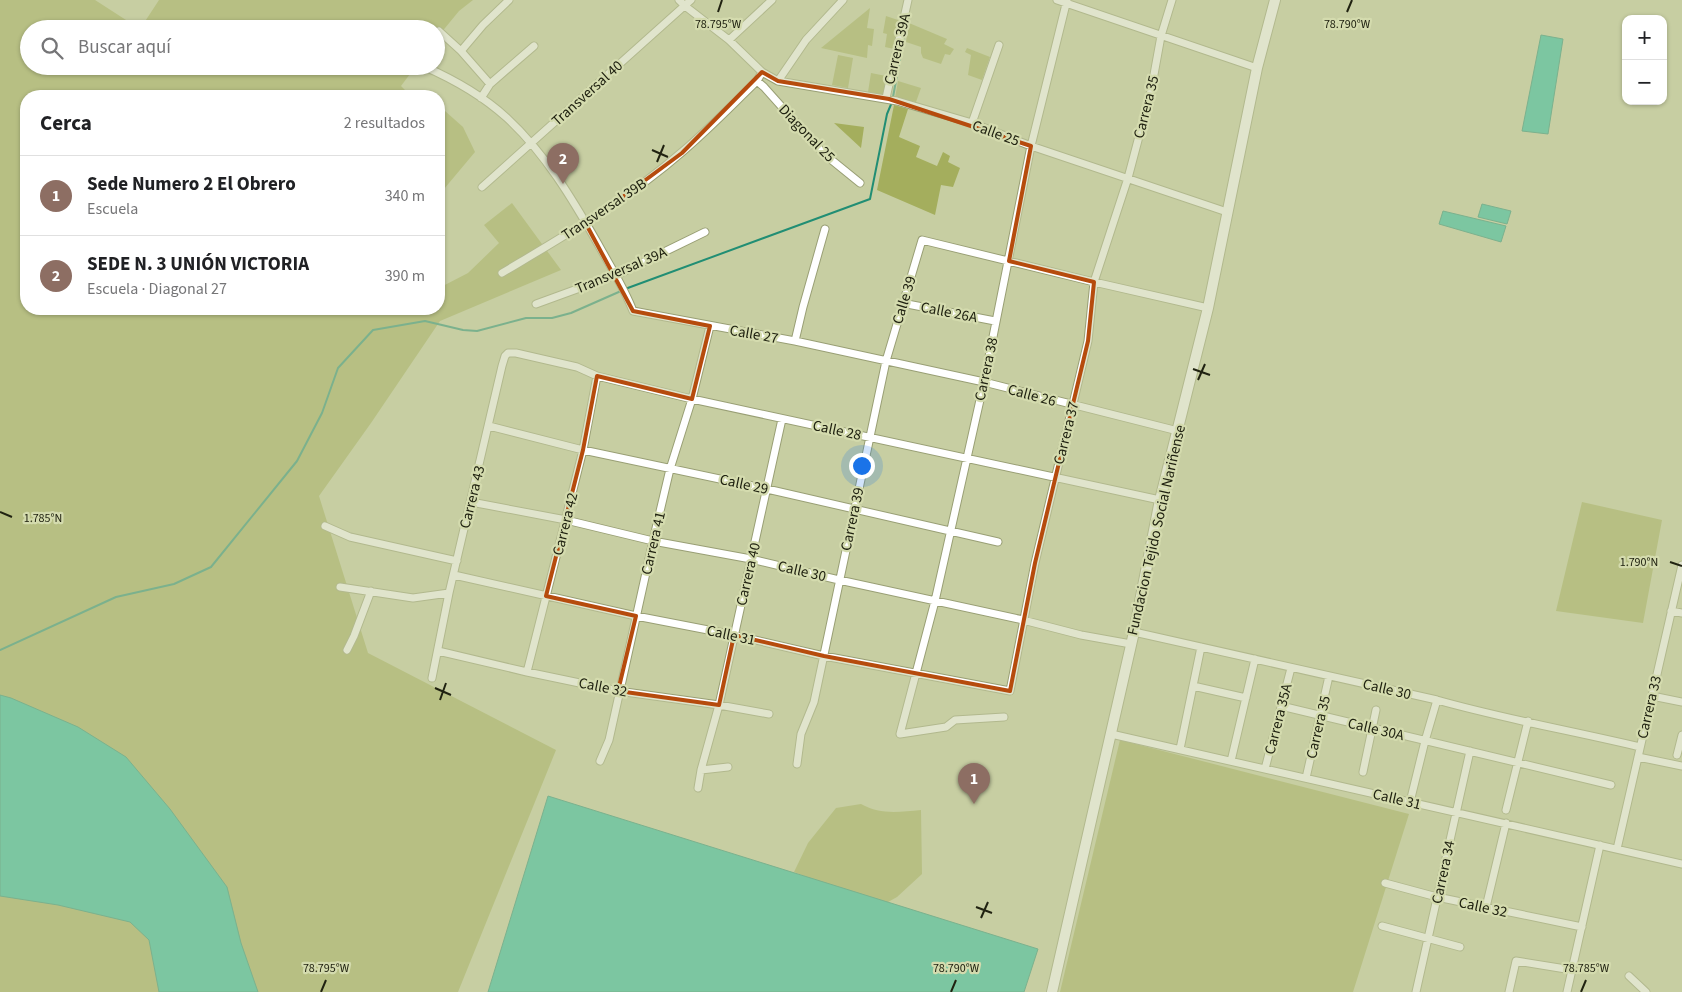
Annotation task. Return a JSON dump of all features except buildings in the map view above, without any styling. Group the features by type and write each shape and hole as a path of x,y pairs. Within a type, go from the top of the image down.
{"main road":[{"name":"Fundacion Tejido Social Nariñense","path":"1052,992 1134,632 1160,500 1208,308 1226,212 1257,68 1275,0"}],"street":[{"path":"461,51 483,25 509,0"},
{"path":"679,0 684,6 729,40 762,72"},
{"name":"Transversal 40","path":"482,187 691,0"},
{"path":"729,40 772,0"},
{"path":"778,81 806,40 844,0"},
{"name":"Carrera 39A","path":"888,99 908,0"},
{"path":"1057,0 1257,68"},
{"name":"Carrera 35","path":"1128,178 1150,90 1161,36 1172,0"},
{"name":"Carrera 38","path":"1004,716 955,720 946,727 900,734 935,602 984,382 1031,146 1067,2"},
{"path":"445,36 461,51 490,84"},
{"path":"972,123 999,45"},
{"path":"481,98 490,84 534,46"},
{"name":"Calle 25","path":"762,72 778,81 888,99 972,123 1031,146 1226,212"},
{"name":"Transversal 39B","path":"502,273 586,224 636,189 682,152 757,81 762,72"},
{"path":"442,75 481,98 507,119 531,144 555,175 615,275"},
{"name":"Diagonal 25","path":"757,81 823,153 860,183"},
{"name":"Carrera 37","path":"1010,691 1034,563 1074,406 1088,341 1094,282 1128,178"},
{"path":"795,341 825,229"},
{"name":"Transversal 39A","path":"536,304 615,275 705,232"},
{"name":"Calle 39","path":"886,361 922,240 1009,261"},
{"path":"1009,261 1208,308"},
{"name":"Calle 27","path":"615,275 633,311 795,341 886,361"},
{"name":"Calle 26A","path":"902,303 996,321"},
{"name":"Carrera 41","path":"600,761 608,740 670,469 692,399 710,326"},
{"name":"Carrera 43","path":"432,678 449,593 505,356 508,353 516,353"},
{"name":"Calle 28","path":"516,353 577,367 597,376 692,399 1160,500"},
{"name":"Calle 26","path":"886,361 984,382 1178,431"},
{"name":"Carrera 39","path":"797,764 801,734 814,702 886,361"},
{"name":"Carrera 42","path":"528,672 583,450 597,376"},
{"name":"Carrera 40","path":"698,788 719,704 782,419"},
{"name":"Calle 29","path":"489,426 583,450 767,489 998,542"},
{"name":"Calle 30","path":"472,502 566,520 653,541 751,559 935,602 1023,620 1081,635 1131,644"},
{"path":"325,526 365,540 457,561"},
{"name":"Carrera 33","path":"1617,849 1682,565"},
{"name":"Calle 31","path":"454,574 636,616 734,635 824,656 1010,691"},
{"path":"340,587 413,598 449,593"},
{"path":"347,650 371,591"},
{"path":"1671,611 1682,613"},
{"name":"Calle 30","path":"1134,632 1640,747"},
{"path":"1180,749 1201,647"},
{"name":"Calle 32","path":"438,651 618,691 719,704 770,714"},
{"path":"1231,761 1255,659"},
{"name":"Carrera 35A","path":"1265,769 1291,668"},
{"name":"Carrera 35","path":"1306,778 1329,676"},
{"path":"1193,686 1246,698"},
{"path":"1652,696 1682,702"},
{"path":"1410,802 1424,741 1437,700"},
{"name":"Calle 30A","path":"1281,706 1470,752"},
{"path":"1363,772 1376,710"},
{"path":"1506,810 1528,721"},
{"name":"Calle 31","path":"1111,734 1682,864"},
{"path":"1677,755 1682,735"},
{"path":"1470,752 1611,785"},
{"name":"Carrera 34","path":"1416,992 1470,752"},
{"path":"1638,757 1682,766"},
{"path":"701,770 728,767"},
{"path":"1486,907 1506,824"},
{"path":"1567,992 1600,845"},
{"name":"Calle 32","path":"1385,884 1582,928"},
{"path":"1382,926 1460,947"},
{"path":"1509,992 1516,961 1572,970"},
{"path":"1630,976 1646,992"}],"highlighted area":[{"path":"762,72 778,81 889,99 1031,146 1009,261 1094,282 1088,341 1035,563 1010,691 824,656 734,635 719,705 618,691 636,616 546,596 583,450 597,376 692,399 710,326 633,311 586,224 682,153"}],"green space":[{"path":"0,0 95,0 126,20 20,20 20,75 409,75 401,86 405,90 20,90 20,315 445,315 445,285 468,273 499,243 484,225 512,203 561,270 440,321 319,496 368,653 556,750 458,992 0,992"},
{"path":"159,0 473,0 459,11 445,28 445,20 146,20"},
{"path":"870,8 867,28 874,29 872,46 868,45 867,58 821,48"},
{"path":"886,16 901,21 894,49 885,47 887,34 883,33"},
{"path":"909,23 947,39 944,44 954,49 950,55 945,54 941,64 923,58 921,47 906,42"},
{"path":"967,48 990,57 982,80 968,75 971,55 965,52"},
{"path":"838,55 853,58 848,88 832,85"},
{"path":"871,73 886,76 883,95 868,92"},
{"path":"898,81 921,88 916,102 895,98"},
{"path":"894,105 908,109 899,137 920,146 916,157 937,166 943,152 950,156 948,162 960,168 953,187 941,185 935,215 877,190"},
{"path":"445,111 463,127 475,152 445,188"},
{"path":"834,123 864,127 861,148"},
{"path":"1582,502 1662,520 1643,623 1556,611"},
{"path":"1120,740 1409,814 1353,992 1060,992"},
{"path":"861,804 883,811 921,810 922,874 897,897 881,906 794,872 808,843 836,808"}],"water":[{"path":"1541,35 1563,39 1548,134 1522,131"},
{"path":"1482,204 1511,211 1507,224 1478,217"},
{"path":"1443,211 1506,226 1501,242 1439,224"},
{"path":"0,695 78,727 126,757 170,809 227,887 241,943 258,992 159,992 149,940 130,922 58,905 0,896"},
{"path":"548,796 1038,949 1024,992 488,992"}],"waterway":[{"path":"893,97 908,16"},
{"path":"625,289 870,199 887,114 892,102"},
{"path":"0,650 116,597 174,584 211,567 297,461 322,413 338,368 373,330 425,321 463,330 477,331 526,318 552,318 571,313 621,291"}],"place":[{"name":"SEDE N. 3 UNIÓN VICTORIA","path":"563,184"},
{"name":"Sede Numero 2 El Obrero","path":"974,804"}]}
